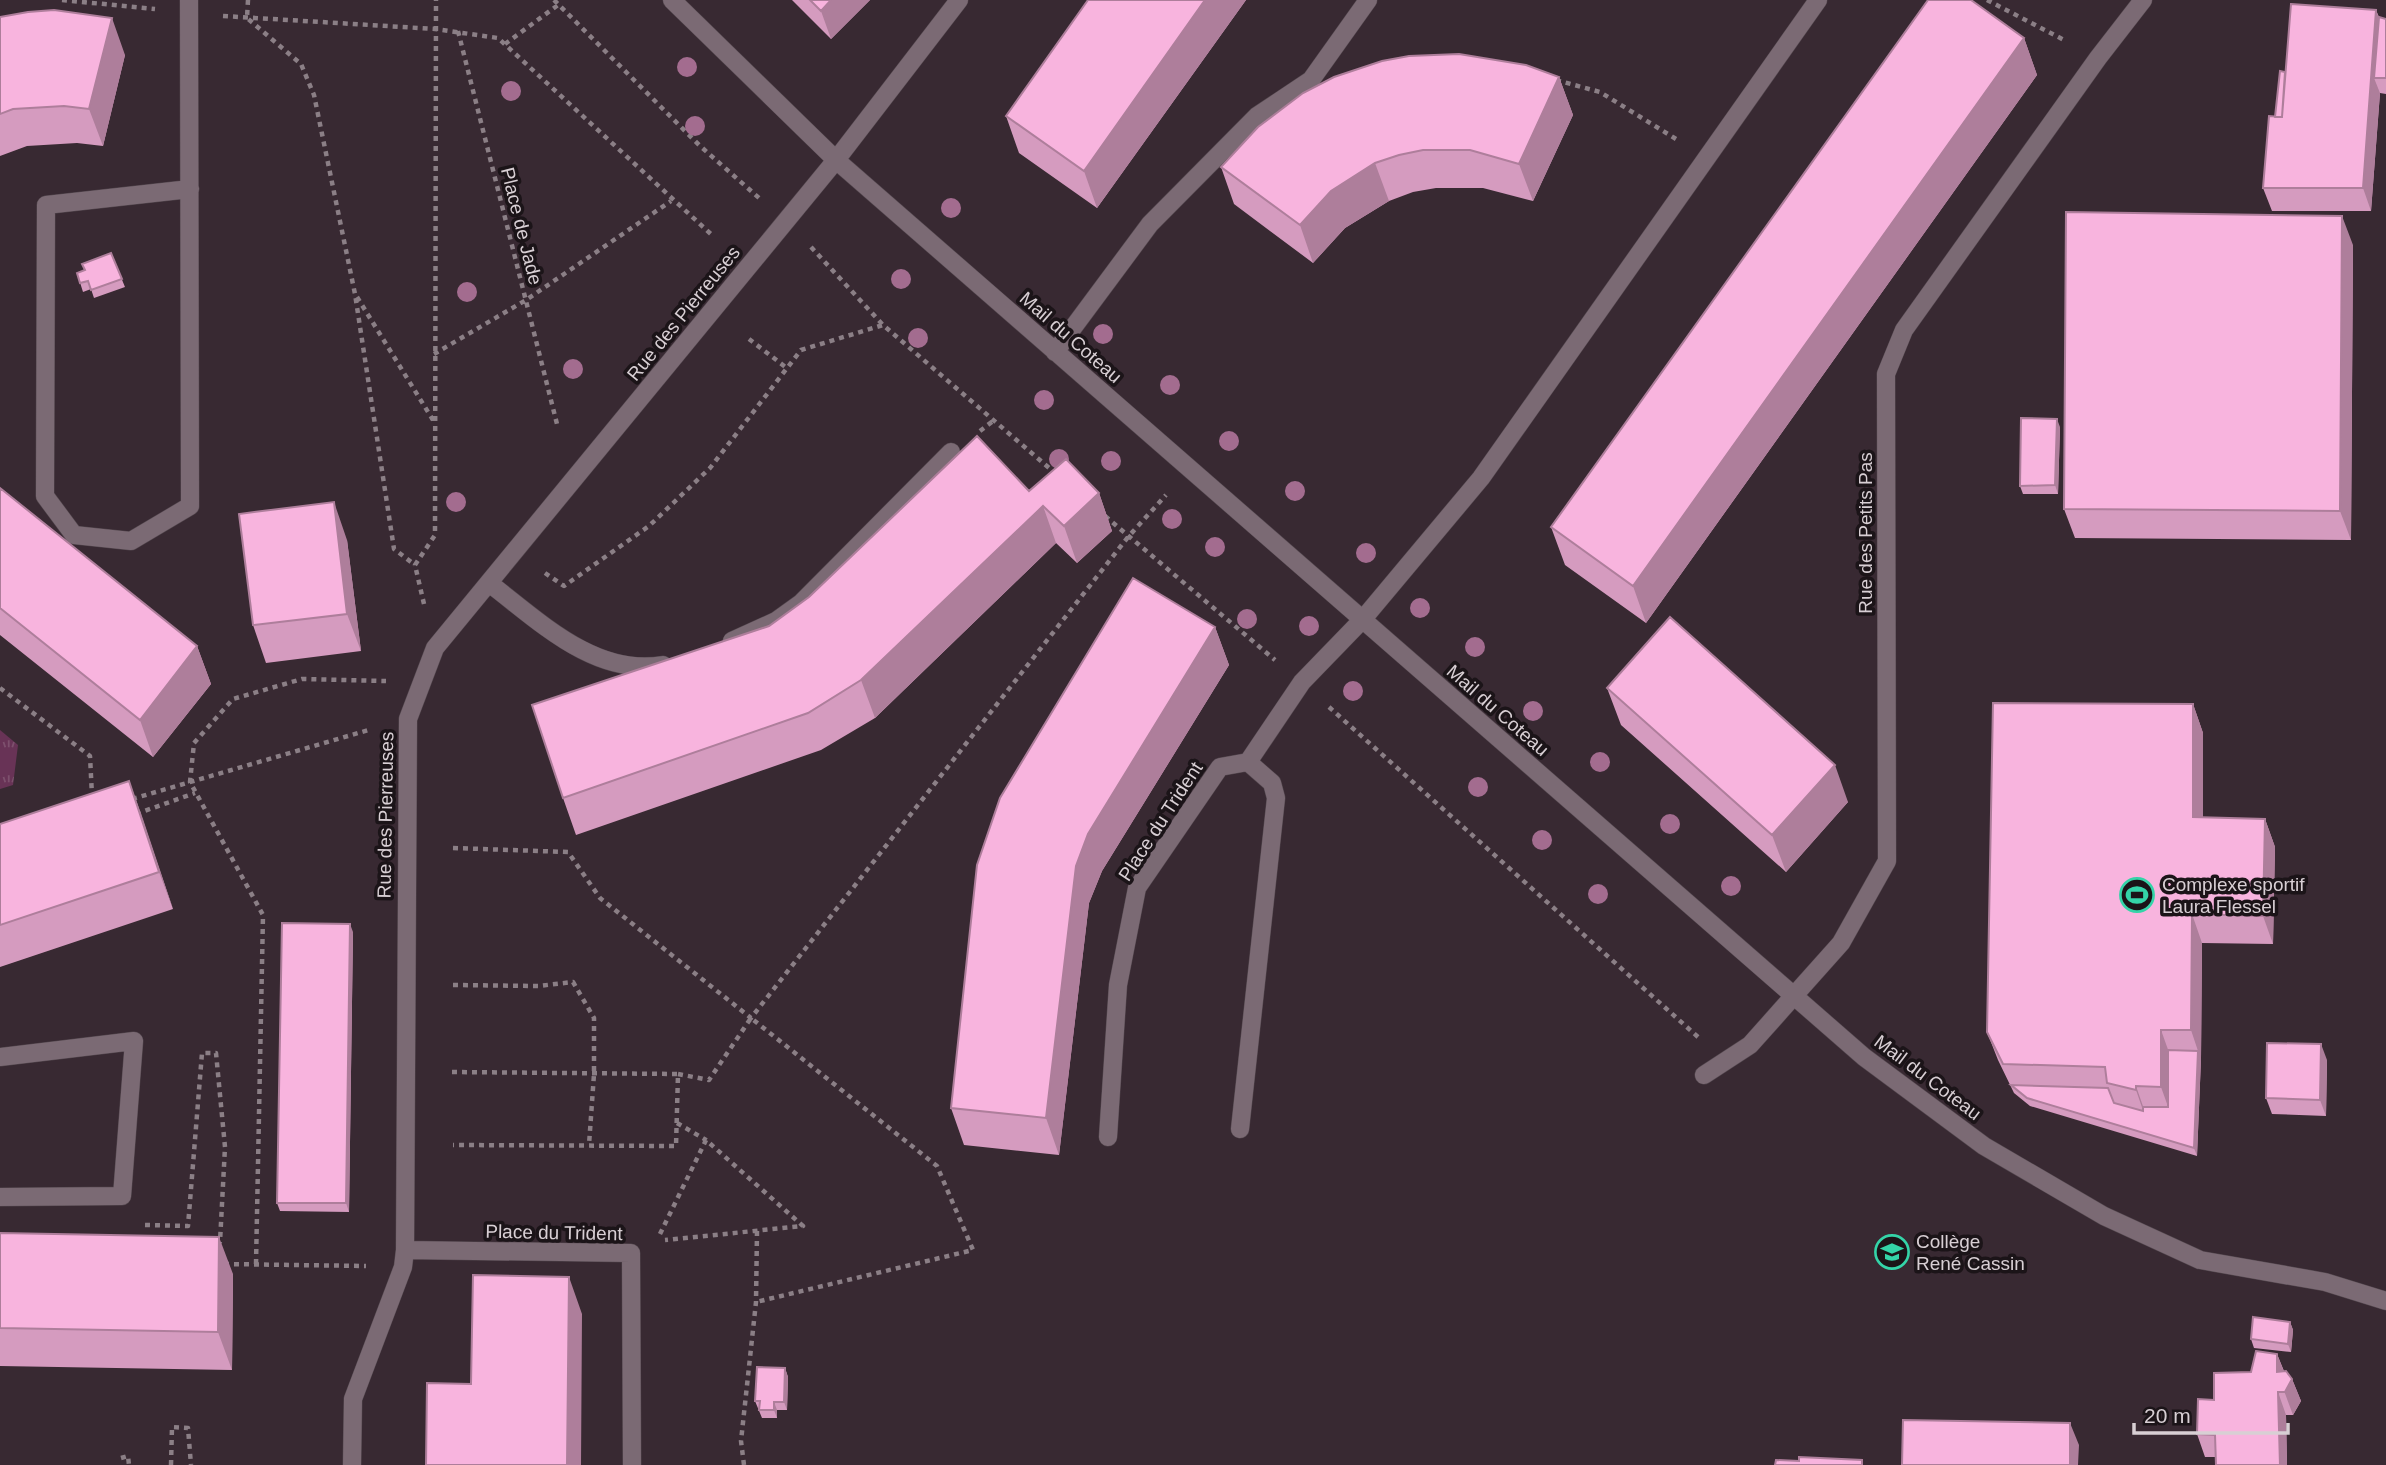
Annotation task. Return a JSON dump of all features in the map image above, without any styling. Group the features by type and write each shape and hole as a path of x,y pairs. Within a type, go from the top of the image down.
{"street":[{"name":"Mail du Coteau","path":"673,0 836,160 1864,1057 1984,1146 2104,1216 2200,1260 2325,1282 2386,1301"},
{"name":"Rue des Pierreuses","path":"352,1465 353,1399 404,1259 408,719 422,681 436,648 836,160 959,0"},
{"path":"1055,352 1150,224 1257,116 1311,80 1368,0"},
{"path":"1240,1129 1276,798 1272,783 1248,762 1302,682 1363,619 1481,478 1818,0"},
{"name":"Rue des Petits Pas","path":"1704,1076 1750,1045 1840,943 1886,861 1886,374 1903,330 2098,58 2143,0"},
{"path":"189,6 190,189 190,506 131,541 74,535 45,496 46,205 190,189"},
{"path":"716,649 776,621 802,603 951,452"},
{"path":"489,583 586,655 640,669 679,662"},
{"name":"Place du Trident","path":"1108,1137 1118,985 1137,888 1220,767 1248,762"},
{"path":"0,1057 134,1041 122,1196 0,1197"},
{"name":"Place du Trident","path":"404,1259 631,1253 632,1465"}],"path":[{"path":"62,0 131,7 189,6 247,18 435,29 498,38 671,201 713,236"},
{"path":"247,18 248,0"},
{"path":"415,565 435,535 433,354 436,0"},
{"path":"1987,0 2098,58"},
{"path":"505,44 556,2 699,145 785,221 883,325 1066,483"},
{"path":"247,18 301,64 314,95 355,294 394,549 415,565 425,607"},
{"name":"Place de Jade","path":"458,31 558,428"},
{"path":"1554,79 1600,92 1707,157"},
{"path":"433,354 526,300 671,201"},
{"path":"355,294 433,421"},
{"path":"544,572 564,586 649,526 710,468 801,350 883,325"},
{"path":"749,339 788,369"},
{"path":"452,1072 677,1074 709,1080 751,1018 1128,537 1190,468"},
{"path":"1097,510 1302,682 1725,1060"},
{"path":"256,1264 263,915 190,782 194,743 233,699 302,678 422,681"},
{"path":"0,688 90,755 92,806"},
{"path":"129,799 408,719"},
{"path":"134,814 195,793"},
{"path":"453,848 568,852 600,898 937,1167 973,1250 756,1302"},
{"path":"453,985 538,986 573,982 594,1018 594,1074 589,1145"},
{"path":"122,1196 136,1225 188,1226 202,1053 216,1054 225,1147 220,1242 206,1242"},
{"path":"453,1144 676,1146 677,1074"},
{"path":"677,1122 706,1140 803,1226 657,1241 706,1140"},
{"path":"744,1465 741,1441 756,1302 757,1230"},
{"path":"217,1263 404,1259"},
{"path":"171,1465 172,1427 180,1427 188,1428 191,1465"},
{"path":"121,1458 128,1456 129,1465"}],"green space":[{"path":"0,730 18,745 13,785 0,789"}],"building":[{"path":"810,0 831,0 821,11"},
{"path":"1088,0 1205,0 1084,171 1006,116"},
{"path":"1928,0 1971,0 2024,38 1633,586 1551,527"},
{"path":"2291,4 2376,10 2363,188 2263,188 2269,116 2282,117"},
{"path":"54,10 112,18 89,109 64,106 13,109 0,114 0,17"},
{"path":"2379,17 2386,19 2386,78 2374,78"},
{"path":"1459,54 1526,65 1559,77 1519,164 1470,150 1423,150 1399,155 1375,163 1331,191 1300,225 1221,167 1258,127 1303,93 1334,77 1382,61 1409,56"},
{"path":"2280,71 2285,72 2282,117 2275,117"},
{"path":"2066,212 2342,216 2340,511 2064,509"},
{"path":"111,253 122,279 91,290 88,281 80,283 77,273 85,270 82,264"},
{"path":"2021,418 2057,419 2055,485 2020,486"},
{"path":"977,436 1029,491 1066,459 1099,493 1064,526 1043,506 861,680 808,713 563,798 532,705 769,626 809,597"},
{"path":"0,488 197,646 140,720 0,608"},
{"path":"334,502 347,614 253,625 239,514"},
{"path":"1133,578 1215,627 1088,834 1076,866 1046,1118 951,1108 977,865 1000,798"},
{"path":"1670,617 1835,765 1772,835 1607,688"},
{"name":"Complexe sportif Laura Flessel","path":"1993,703 2193,704 2193,817 2265,819 2263,916 2192,914 2191,1030 2161,1030 2161,1087 2136,1086 2136,1090 2107,1083 2105,1067 2003,1064 1987,1032"},
{"path":"129,781 159,872 0,925 0,824"},
{"path":"282,923 350,924 346,1203 277,1203"},
{"path":"2267,1043 2321,1044 2320,1100 2266,1098"},
{"path":"2168,1050 2198,1051 2194,1148 2027,1098 2011,1085 2108,1088 2114,1103 2143,1111 2143,1107 2168,1107"},
{"path":"0,1233 219,1237 218,1332 0,1328"},
{"path":"473,1275 569,1277 567,1465 426,1465 427,1383 471,1384"},
{"path":"2253,1317 2290,1322 2288,1344 2251,1339"},
{"path":"2256,1351 2277,1354 2277,1372 2286,1371 2292,1379 2285,1392 2278,1392 2280,1465 2216,1465 2215,1435 2197,1434 2198,1399 2214,1400 2214,1373 2251,1372"},
{"path":"757,1367 785,1368 784,1402 774,1402 774,1410 759,1410 760,1401 755,1401"},
{"path":"1903,1420 2070,1423 2070,1465 1902,1465"},
{"path":"1799,1457 1862,1460 1862,1465 1775,1465 1776,1460 1799,1461"}],"place":[{"name":"Complexe sportif Laura Flessel","path":"2137,895"},
{"name":"Collège René Cassin","path":"1892,1252"}]}
